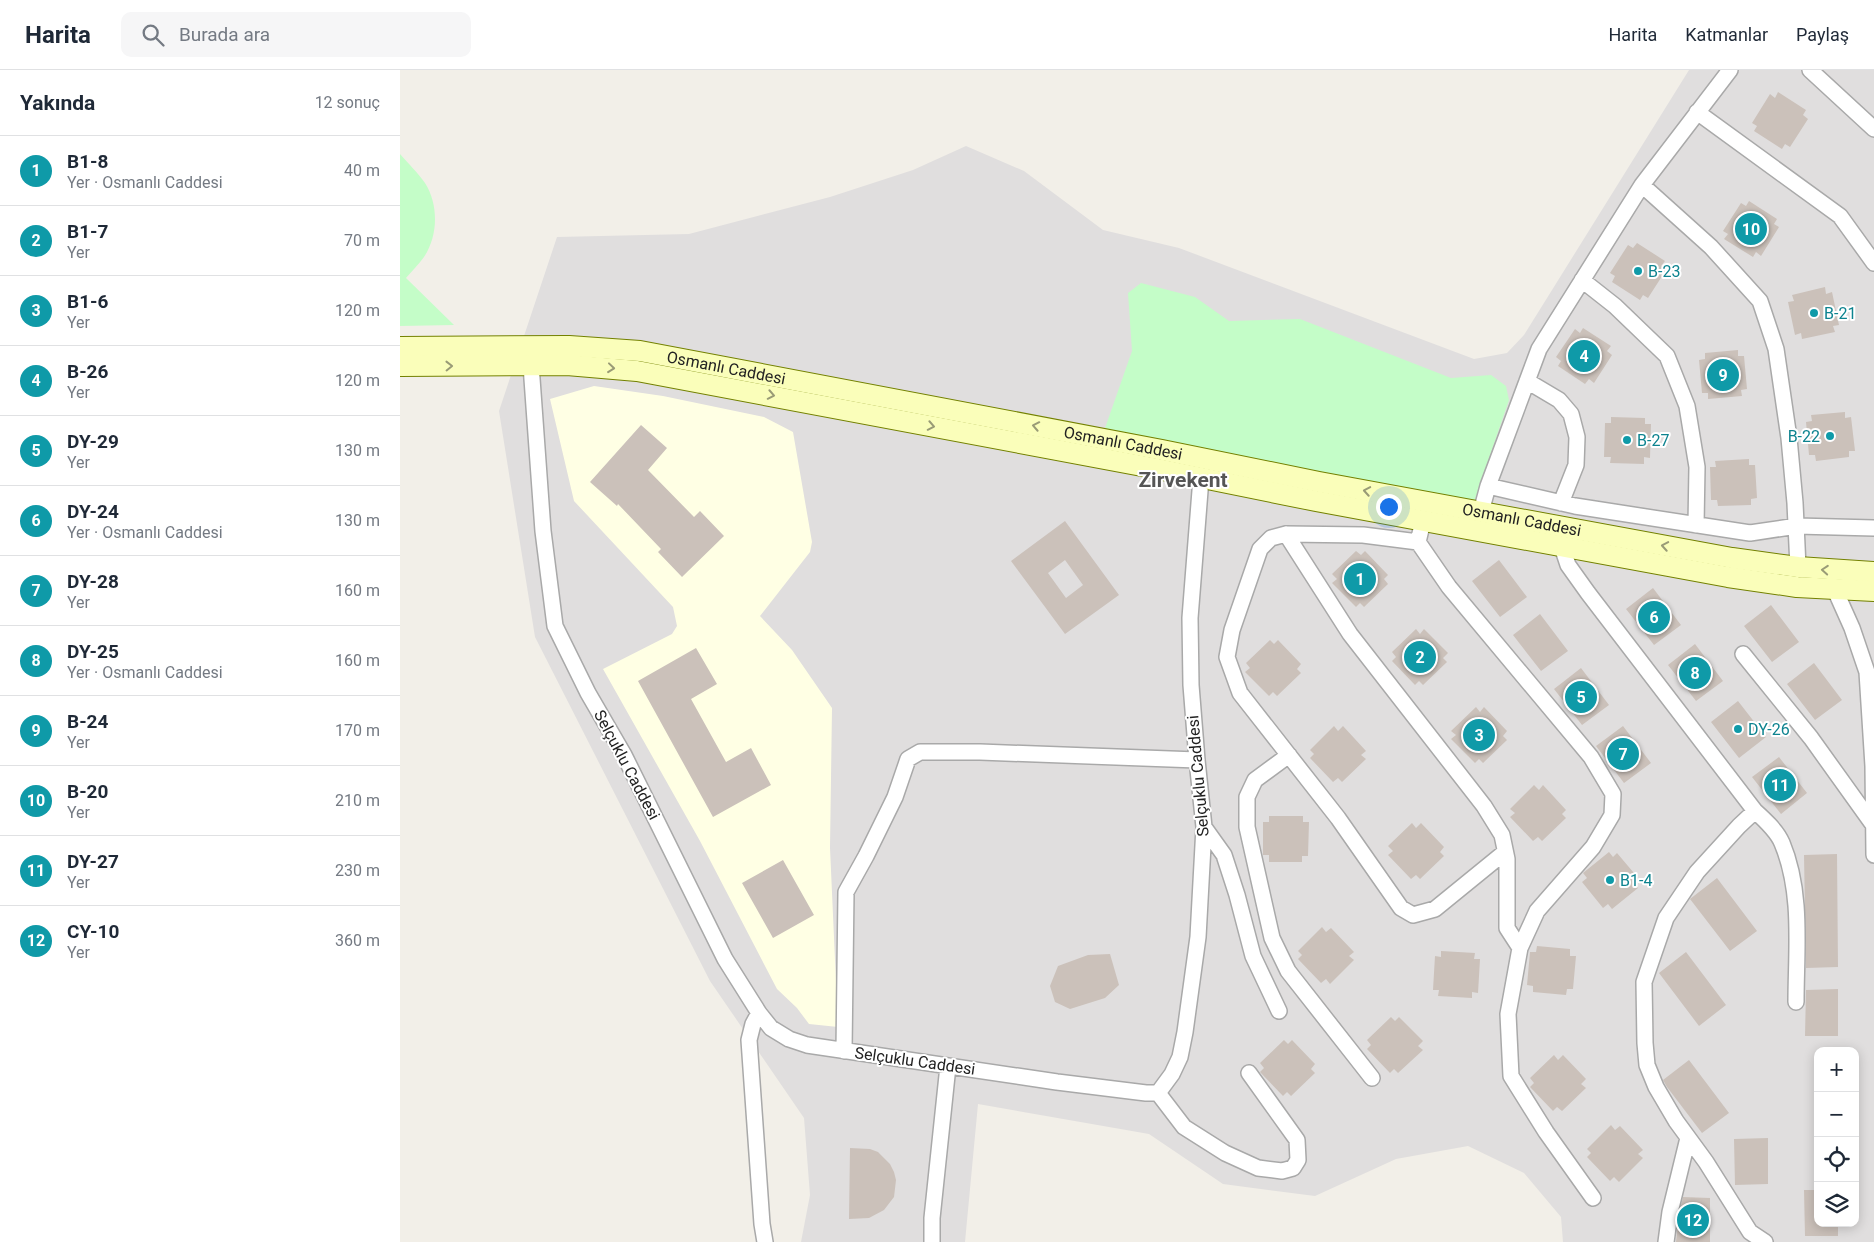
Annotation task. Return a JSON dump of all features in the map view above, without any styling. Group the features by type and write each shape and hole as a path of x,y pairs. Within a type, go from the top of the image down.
{"street":[{"path":"1481,512 1488,486 1539,349 1642,185 1730,70"},
{"path":"1810,70 1874,129"},
{"path":"1697,112 1840,216 1874,263"},
{"path":"1642,185 1711,247 1760,301 1776,349 1789,438 1798,567"},
{"path":"1582,280 1615,306 1667,356 1688,406 1697,467 1696,525"},
{"name":"Osmanlı Caddesi","path":"400,366 530,355 569,346 640,351 1202,468 1425,512 1562,547 1771,584 1835,590 1874,591"},
{"name":"Osmanlı Caddesi","path":"400,347 530,355"},
{"name":"Selçuklu Caddesi","path":"530,355 543,531 555,626 588,694 624,755 726,959 759,1014 771,1028 789,1040 807,1046 1057,1082 1158,1093 1172,1074 1180,1057 1185,1032 1198,937 1204,827 1191,685 1190,618 1202,468"},
{"path":"1527,381 1559,400 1571,414 1577,437 1576,464 1561,503"},
{"path":"1488,486 1561,503 1750,533 1796,526 1874,528"},
{"path":"1425,512 1418,542 1449,587 1591,758 1612,794 1612,815 1593,847 1537,911 1520,948 1508,1014 1511,1076 1546,1132 1593,1198"},
{"name":"Osmanlı Caddesi","path":"1425,512 1481,512 1732,558 1798,567 1874,572"},
{"path":"1418,542 1363,535 1286,534 1271,538 1260,549 1232,630 1227,657 1240,693 1338,818 1401,908 1413,916 1435,909 1505,852"},
{"path":"1286,534 1350,634 1484,806 1502,835 1505,852 1507,928 1520,948"},
{"path":"1562,547 1568,564 1588,593 1782,842 1796,891 1796,1002"},
{"path":"1835,590 1852,628 1867,672 1873,766 1874,854"},
{"path":"1743,654 1811,738 1874,826"},
{"path":"844,1051 846,892 895,797 908,759 920,752 980,752 1197,760"},
{"path":"1289,755 1255,780 1247,797 1247,827 1272,938 1288,971 1372,1078"},
{"path":"1756,811 1739,826 1697,872 1666,918 1644,982 1645,1043 1647,1064 1656,1087 1688,1138 1706,1162 1748,1237 1765,1242"},
{"path":"1204,827 1224,855 1253,956 1279,1011"},
{"path":"759,1014 753,1024 750,1040 762,1224 765,1242"},
{"path":"932,1242 932,1218 948,1066"},
{"path":"1158,1093 1184,1128 1225,1153 1258,1168 1282,1171 1293,1168 1298,1160 1297,1140 1249,1074"},
{"path":"1666,1242 1670,1212 1688,1138"}],"shaded area":[{"path":"1689,70 1874,70 1874,1242 1563,1242 1561,1217 1524,1173 1468,1146 1396,1159 1315,1196 1223,1184 1149,1134 978,1104 965,1242 801,1242 810,1195 804,1118 710,981 535,637 499,411 557,237 689,234 830,197 913,170 966,146 1024,171 1103,230 1179,248 1474,359 1507,353 1524,335"},
{"path":"594,386 663,396 764,417 793,432 812,542 810,552 760,616 792,650 832,708 830,848 838,1027 809,1024 797,1008 777,989 700,841 603,669 672,634 677,626 673,607 574,501 550,399"}],"green space":[{"path":"400,154 425,183 430,192 435,211 434,230 429,249 406,278 454,325 400,326"},
{"path":"1141,283 1195,297 1229,321 1300,319 1451,378 1491,375 1506,386 1509,400 1474,502 1104,431 1132,351 1128,293"}],"building":[{"path":"1778,92 1806,110 1803,115 1808,119 1790,147 1785,144 1782,149 1754,131 1757,126 1752,123 1770,94 1775,98"},
{"path":"1749,201 1777,219 1774,224 1779,227 1761,256 1756,252 1753,257 1724,239 1728,234 1723,231 1741,203 1746,206"},
{"name":"B-23","path":"1637,243 1665,261 1661,266 1666,270 1648,298 1643,295 1640,300 1612,282 1615,276 1610,273 1628,245 1633,248"},
{"name":"B-21","path":"1825,287 1826,294 1832,292 1839,325 1833,326 1835,332 1802,339 1801,333 1795,335 1788,302 1794,301 1792,295"},
{"path":"1583,328 1611,346 1607,351 1612,355 1594,383 1589,379 1585,384 1558,366 1561,361 1556,357 1575,329 1580,333"},
{"path":"1738,350 1738,356 1744,356 1747,389 1741,390 1742,396 1708,399 1708,393 1702,393 1699,360 1705,359 1705,353"},
{"name":"B-22","path":"1845,412 1845,418 1851,417 1855,451 1849,451 1849,457 1816,461 1815,455 1809,455 1806,422 1812,421 1811,415"},
{"name":"B-27","path":"1611,417 1645,418 1645,424 1651,424 1650,458 1644,457 1644,464 1610,463 1611,457 1604,457 1605,423 1611,423"},
{"path":"641,425 667,448 648,470 694,517 700,511 724,536 682,577 658,552 661,549 618,504 617,506 590,482"},
{"path":"1749,459 1749,465 1755,465 1757,498 1751,499 1751,505 1718,506 1717,500 1711,500 1710,467 1716,467 1715,461"},
{"path":"1065,521 1119,595 1065,634 1011,561","holes":["1065,560 1083,585 1066,598 1048,573"]},
{"path":"1356,551 1361,555 1365,551 1388,575 1384,579 1388,584 1364,607 1360,603 1356,607 1332,583 1337,579 1332,574"},
{"path":"1499,560 1527,597 1500,617 1472,581"},
{"path":"1653,588 1681,625 1654,645 1626,609"},
{"path":"1771,605 1799,642 1772,662 1744,626"},
{"path":"1540,614 1568,651 1541,671 1513,635"},
{"path":"1416,629 1420,634 1424,629 1448,653 1443,658 1447,662 1423,685 1419,681 1415,685 1392,661 1396,657 1392,652"},
{"path":"1270,640 1274,644 1278,640 1301,664 1297,669 1301,673 1277,696 1273,692 1269,696 1245,672 1250,668 1246,663"},
{"path":"1695,644 1723,681 1696,701 1668,665"},
{"path":"696,648 717,684 691,699 726,762 751,748 771,785 713,817 638,681"},
{"path":"1814,663 1842,700 1815,720 1787,684"},
{"path":"1581,668 1609,705 1582,725 1554,689"},
{"name":"DY-26","path":"1738,701 1766,737 1739,758 1711,722"},
{"path":"1476,707 1480,712 1484,707 1507,731 1503,736 1507,740 1483,763 1479,759 1475,763 1451,739 1456,735 1451,731"},
{"path":"1334,726 1338,731 1343,726 1366,751 1361,755 1366,759 1342,782 1338,778 1333,782 1310,758 1314,754 1310,750"},
{"path":"1623,726 1651,763 1624,783 1596,746"},
{"path":"1779,757 1807,793 1781,814 1752,777"},
{"path":"1534,785 1539,790 1543,785 1566,810 1562,814 1566,818 1542,841 1538,837 1533,841 1510,817 1515,813 1510,809"},
{"path":"1269,816 1303,816 1303,822 1309,822 1308,856 1302,856 1302,862 1269,862 1269,855 1263,855 1263,822 1269,822"},
{"path":"1412,823 1416,828 1421,823 1444,847 1440,852 1444,856 1420,879 1416,875 1411,879 1388,855 1393,851 1388,846"},
{"name":"B1-4","path":"1609,852 1613,857 1617,853 1639,879 1634,883 1638,888 1612,909 1608,904 1603,908 1582,882 1587,878 1583,873"},
{"path":"1837,854 1838,967 1806,968 1804,855"},
{"path":"783,860 814,915 773,938 742,883"},
{"path":"1717,878 1757,931 1730,951 1690,899"},
{"path":"1322,927 1326,932 1331,928 1354,952 1349,956 1354,960 1330,984 1326,979 1321,983 1298,959 1302,955 1298,951"},
{"path":"1537,946 1570,949 1570,956 1576,956 1573,989 1567,989 1566,995 1533,992 1533,986 1527,985 1530,952 1536,952"},
{"path":"1441,951 1475,953 1474,959 1480,959 1478,993 1472,992 1472,998 1438,996 1439,990 1433,990 1435,956 1441,957"},
{"path":"1686,952 1726,1005 1699,1026 1659,973"},
{"path":"1110,954 1119,985 1105,998 1070,1009 1055,1002 1050,986 1058,966 1088,955"},
{"path":"1838,989 1838,1036 1805,1036 1806,990"},
{"path":"1391,1017 1395,1021 1399,1017 1423,1041 1418,1046 1423,1050 1398,1073 1394,1069 1390,1073 1367,1049 1371,1045 1367,1040"},
{"path":"1284,1040 1288,1044 1292,1040 1315,1064 1311,1069 1315,1073 1291,1096 1287,1092 1283,1096 1260,1072 1264,1068 1260,1063"},
{"path":"1554,1055 1558,1060 1563,1055 1586,1079 1581,1084 1586,1088 1562,1111 1557,1107 1553,1111 1530,1087 1534,1083 1530,1078"},
{"path":"1689,1060 1729,1113 1702,1133 1663,1080"},
{"path":"1611,1125 1615,1130 1620,1126 1643,1150 1638,1154 1643,1158 1619,1182 1614,1177 1610,1181 1587,1157 1591,1153 1587,1149"},
{"path":"1768,1138 1768,1184 1735,1185 1734,1139"},
{"path":"850,1148 870,1149 878,1152 890,1164 894,1172 896,1180 894,1197 884,1210 869,1218 849,1219"},
{"path":"1804,1190 1814,1190 1814,1227 1838,1227 1838,1236 1805,1236"},
{"path":"1683,1197 1710,1198 1710,1242 1676,1242"}],"place":[{"name":"B-20","path":"1751,229"},
{"name":"B-23","path":"1638,271"},
{"name":"B-21","path":"1814,313"},
{"name":"B-26","path":"1584,356"},
{"name":"B-24","path":"1723,375"},
{"name":"B-22","path":"1830,436"},
{"name":"B-27","path":"1627,440"},
{"name":"B1-8","path":"1360,579"},
{"name":"DY-24","path":"1654,617"},
{"name":"B1-7","path":"1420,657"},
{"name":"DY-25","path":"1695,673"},
{"name":"DY-29","path":"1581,697"},
{"name":"DY-26","path":"1738,729"},
{"name":"B1-6","path":"1479,735"},
{"name":"DY-28","path":"1623,754"},
{"name":"DY-27","path":"1780,785"},
{"name":"B1-4","path":"1610,880"},
{"name":"CY-10","path":"1693,1220"}],"district":[{"name":"Zirvekent","path":"1183,480"}]}
